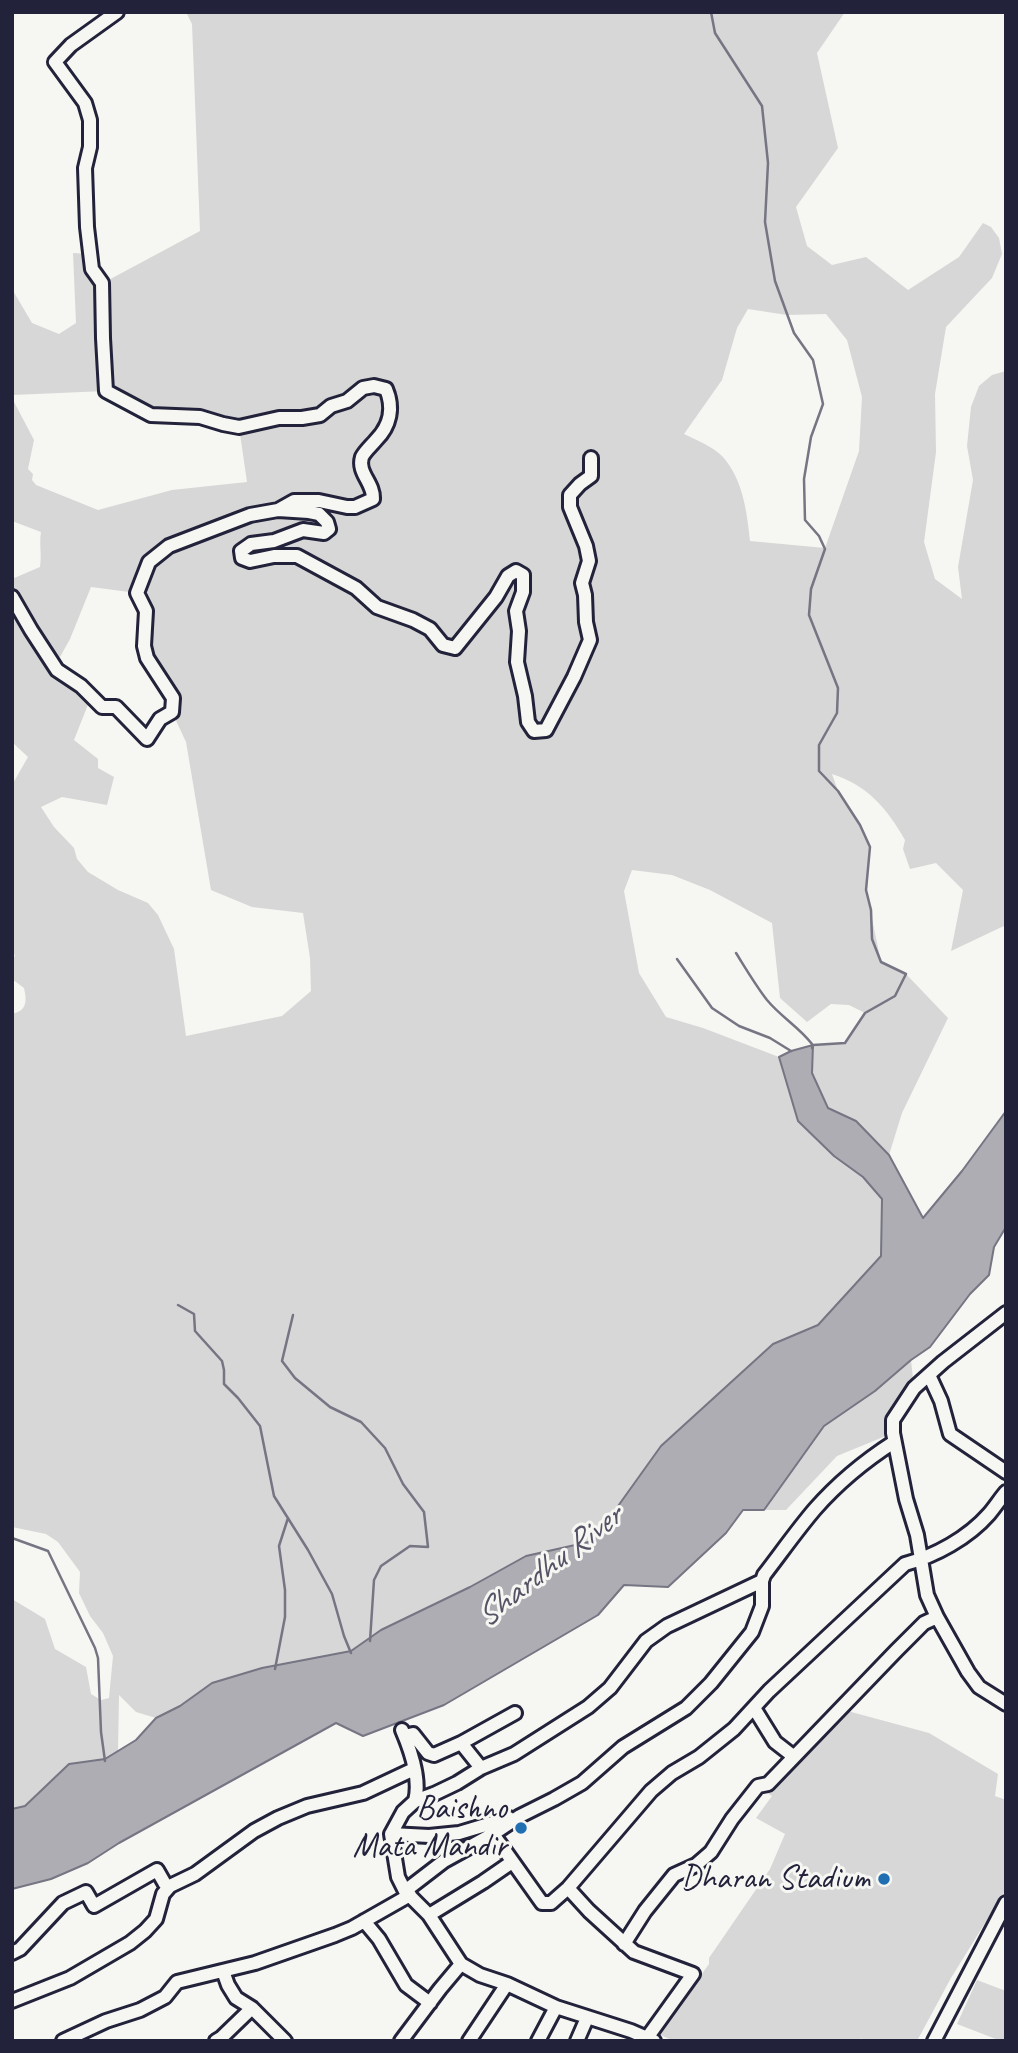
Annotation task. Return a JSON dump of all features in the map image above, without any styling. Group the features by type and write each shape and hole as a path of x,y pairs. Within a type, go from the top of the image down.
{"street":[{"path":"117,12 71,45 55,62 85,103 90,120 90,147 85,168 87,227 92,269 102,283 106,391 151,415 192,416 239,427 279,418 320,415 331,406 347,401 363,388 374,386 386,390 391,400 386,430 361,459 363,474 372,488 373,499 355,507 319,501 294,501 278,510"},
{"path":"12,597 30,631 57,670 81,686 102,707 116,707 148,739 160,719 172,712 173,698 147,658 144,646 146,611 138,593 149,562 169,546 250,515 278,510 319,514 327,522 329,529 324,533 303,530 274,541 251,544 241,551 242,558 250,561 274,556 297,556 356,588 377,607 414,620 430,629 443,645 455,648 496,597 508,576 516,571 523,575 523,592 516,611 519,631 517,662 528,722 534,731 545,730 574,677 590,640 582,583 589,561 586,546 570,507 570,495 591,476 591,458"},
{"path":"1006,1313 914,1388 893,1420 894,1442 927,1595 968,1672 979,1686 1006,1704"},
{"path":"929,1375 941,1401 950,1434 1006,1472"},
{"path":"63,2041 106,2021 140,2010 165,1997 177,1982 255,1963 335,1935 364,1921 408,1893 444,1861 582,1783 623,1746 685,1708 711,1683 752,1632 762,1606 764,1575 816,1508 870,1457 894,1442"},
{"path":"493,1834 542,1903 551,1903 568,1888 651,1791 734,1729 769,1691 887,1578 905,1564 920,1560 973,1529 1006,1492"},
{"path":"568,1888 624,1944 648,1958 693,1974 651,2039 629,2036 556,2007 507,1983 480,1975 460,1964 429,1915 408,1893 398,1877 391,1839 403,1812 415,1801 514,1754 588,1707 610,1688 646,1641 667,1626 762,1581"},
{"path":"624,1944 645,1911 674,1875 696,1865 711,1852 758,1786 768,1784 915,1632 937,1617"},
{"path":"754,1708 775,1742 793,1756"},
{"path":"415,1801 418,1789 403,1733 413,1734 428,1753 434,1755 515,1713"},
{"path":"461,1742 481,1768"},
{"path":"13,1999 70,1978 130,1943 156,1919 163,1894 170,1886 195,1874 254,1831 307,1806 363,1793 414,1769"},
{"path":"391,1839 459,1833 520,1816"},
{"path":"429,1915 512,1862"},
{"path":"12,1953 20,1949 64,1903 86,1892 94,1906 157,1870 165,1884 170,1886"},
{"path":"934,2041 1006,1903"},
{"path":"364,1921 379,1939 406,1984 430,2003"},
{"path":"401,2041 460,1964"},
{"path":"223,1971 236,1998 252,2008 285,2041"},
{"path":"469,2041 507,1983"},
{"path":"538,2041 556,2007"},
{"path":"216,2041 252,2008"},
{"path":"578,2041 587,2018"}],"shaded area":[{"path":"186,12 845,12 817,53 838,148 796,207 807,246 832,265 866,257 908,290 959,257 983,223 991,227 999,238 1002,254 992,278 946,327 935,394 936,452 924,542 935,579 962,599 958,567 973,480 967,446 971,407 979,386 992,375 1006,371 1006,925 951,951 963,890 936,863 910,869 903,849 905,840 883,808 856,784 832,774 838,791 860,825 870,847 866,890 881,962 906,974 948,1018 902,1113 889,1155 856,1121 829,1108 812,1073 813,1045 845,1043 865,1013 849,1005 831,1004 807,1022 780,998 772,923 710,890 672,875 632,870 624,891 639,973 666,1017 779,1057 798,1121 834,1156 863,1176 882,1199 881,1256 818,1325 773,1344 661,1446 593,1541 526,1556 470,1587 381,1630 351,1651 262,1668 212,1683 180,1706 156,1718 136,1712 119,1695 118,1751 105,1759 69,1764 25,1806 12,1809 12,1599 45,1619 55,1649 86,1667 91,1694 101,1700 109,1698 113,1656 103,1633 90,1616 79,1593 80,1572 58,1542 46,1534 12,1527 12,1014 23,1008 25,997 24,988 12,979 15,955 12,952 12,785 28,757 12,742 12,579 40,567 41,532 12,521 12,398 34,440 28,469 33,474 32,480 36,485 98,510 172,490 247,482 239,427 162,417 106,391 12,395 12,289 32,323 59,334 76,323 73,253 90,254 103,283 200,231 192,24","holes":["748,309 787,315 826,314 847,340 862,397 859,451 825,548 750,541 743,497 730,466 715,450 684,434 722,380 737,328","91,587 137,593 147,658 173,698 172,712 186,742 211,890 252,907 303,913 310,958 311,991 282,1016 186,1036 174,949 158,915 148,903 118,890 88,872 77,859 74,848 54,827 41,807 62,797 107,805 114,777 98,768 98,759 74,740 91,697 55,666 70,639"]},
{"path":"911,1360 914,1388 893,1433 837,1456 786,1510 764,1510 824,1426 875,1391"},
{"name":"Dharan Stadium","path":"844,1710 929,1733 998,1774 995,1796 1006,1800 1006,1889 951,1978 917,2041 865,2041 861,2038 860,2041 674,2041 658,2034 709,1964 709,1958 770,1869 785,1834 756,1818 772,1796 767,1793"},
{"path":"977,1980 1006,1991 1006,2041 957,2024"}],"water":[{"name":"Shardhu River","path":"813,1045 812,1073 828,1108 856,1121 889,1155 923,1218 1006,1111 1006,1227 994,1247 989,1275 970,1294 930,1347 875,1391 824,1426 764,1510 743,1510 726,1533 668,1587 624,1585 598,1615 444,1705 363,1736 336,1723 119,1843 88,1863 51,1879 12,1889 12,1809 25,1806 69,1764 105,1759 136,1740 156,1718 180,1706 212,1683 262,1668 351,1651 381,1630 470,1587 526,1556 593,1541 661,1446 773,1344 818,1325 881,1256 882,1199 863,1177 834,1156 798,1121 779,1057"}],"waterway":[{"path":"711,12 715,33 762,106 768,163 765,222 775,281 794,333 813,360 823,404 811,437 804,479 805,520 819,536 825,549 811,589 809,615 838,688 837,713 819,745 819,771 838,791 860,825 870,847 866,890 871,910 872,939 881,962 906,974 895,996 865,1013 845,1043 813,1045 812,1048"},
{"path":"736,953 767,1000 812,1044"},
{"path":"677,959 712,1008 739,1026 770,1038 791,1051"},
{"path":"178,1305 194,1314 195,1331 222,1361 224,1384 260,1426 274,1496 332,1594 351,1653"},
{"path":"293,1315 282,1361 295,1378 330,1407 361,1422 385,1448 403,1484 424,1512 428,1547 410,1546 381,1566 374,1580 370,1641"},
{"path":"275,1669 285,1617 285,1590 279,1546 288,1518"},
{"path":"12,1538 48,1551 95,1648 98,1658 105,1761"}],"place":[{"name":"Baishno Mata Mandir","path":"521,1828"},
{"name":"Dharan Stadium","path":"884,1879"}]}
